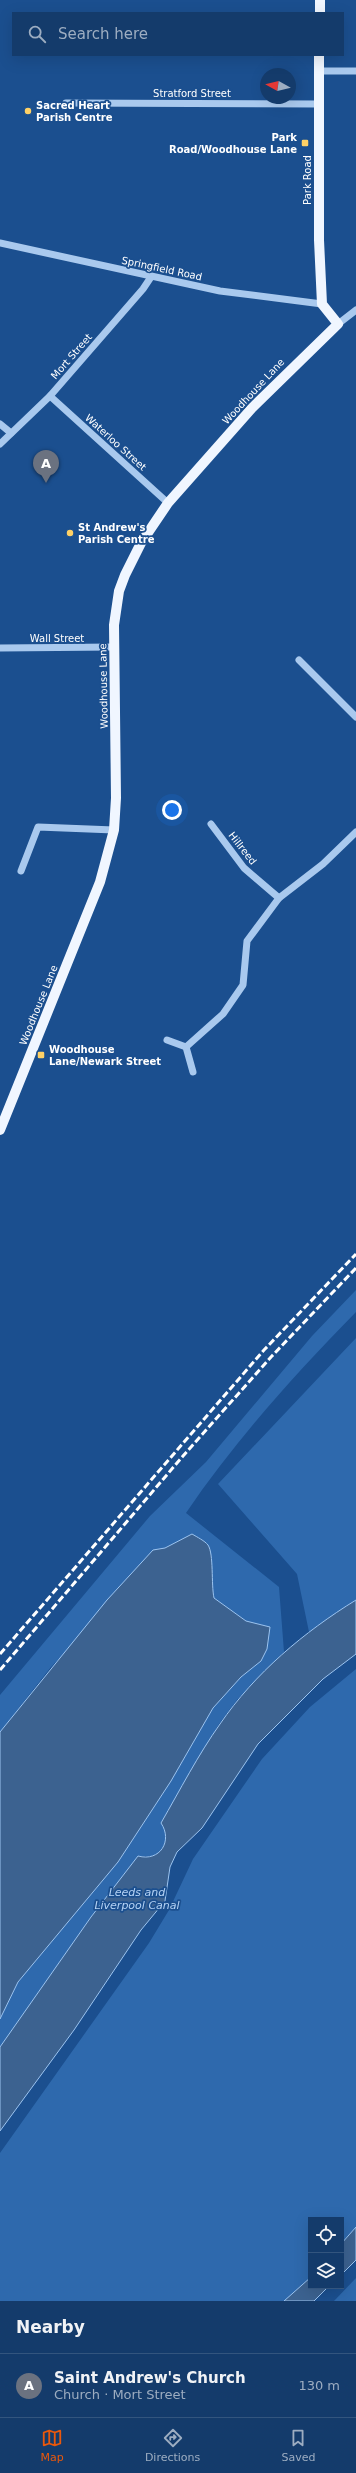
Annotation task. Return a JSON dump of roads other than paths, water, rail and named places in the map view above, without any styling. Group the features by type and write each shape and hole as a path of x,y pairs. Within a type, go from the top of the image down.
{"main road":[{"path":"320,0 320,12"},
{"name":"Park Road","path":"319,56 318,104 322,304"},
{"path":"322,304 338,324"},
{"name":"Woodhouse Lane","path":"1,1124 100,882 114,830 116,798 114,647 119,591 141,543 168,503 252,408 338,324"}],"street":[{"path":"319,71 356,71"},
{"name":"Stratford Street","path":"66,103 318,104"},
{"name":"Springfield Road","path":"0,243 220,291 322,304"},
{"name":"Mort Street","path":"0,444 50,396 143,289 151,277"},
{"name":"Woodhouse Lane","path":"338,324 356,310"},
{"name":"Waterloo Street","path":"50,396 168,503"},
{"path":"0,424 11,433"},
{"name":"Wall Street","path":"0,648 114,647"},
{"path":"299,660 356,717"},
{"name":"Hillreed","path":"211,824 244,868 279,898"},
{"path":"21,871 38,828 114,830"},
{"path":"186,1047 223,1014 243,985 247,941 279,898 323,864 356,832"},
{"path":"167,1040 186,1047"},
{"path":"186,1047 193,1072"}],"water":[{"path":"192,1534 205,1542 210,1549 214,1598 246,1621 270,1627 267,1649 261,1661 241,1677 213,1708 171,1781 118,1862 18,1982 0,2019 0,1732 107,1600 153,1550 165,1548"},
{"name":"Leeds and Liverpool Canal","path":"356,1600 356,1654 323,1679 258,1744 202,1828 177,1852 170,1867 165,1901 141,1930 74,2030 0,2131 0,2047 91,1917 138,1856 153,1856 162,1848 166,1837 161,1823 204,1748 234,1705 265,1671 299,1640"},
{"path":"356,2227 356,2260 344,2272 344,2253 344,2241"},
{"path":"308,2280 308,2289 326,2289 314,2301 284,2301"}],"railway":[{"path":"0,1654 264,1350 356,1254"},
{"path":"0,1670 183,1456 271,1357 356,1268"}],"place":[{"name":"Sacred Heart Parish Centre","path":"28,111"},
{"name":"Park Road/Woodhouse Lane","path":"305,143"},
{"name":"Saint Andrew's Church","path":"46,483"},
{"name":"St Andrew's Parish Centre","path":"70,533"},
{"name":"Woodhouse Lane/Newark Street","path":"41,1055"}]}
